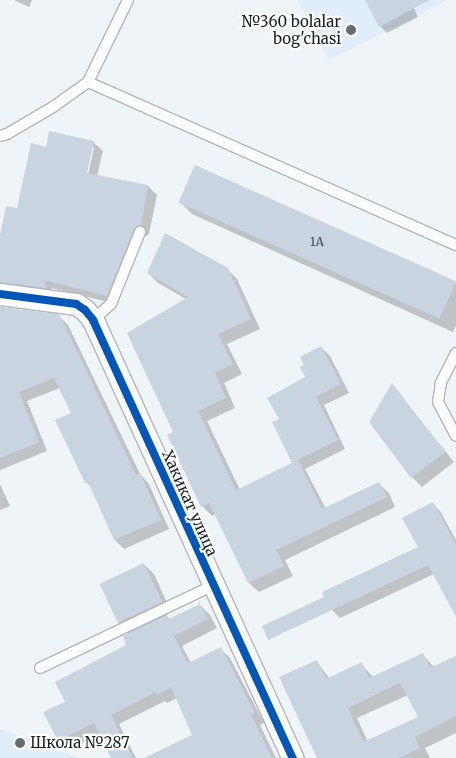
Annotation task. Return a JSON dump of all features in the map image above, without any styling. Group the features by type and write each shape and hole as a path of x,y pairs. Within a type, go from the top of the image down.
{"street":[{"name":"Хакикат улица","path":"0,294 76,304 85,310 93,320 212,586 293,758"}],"lane":[{"path":"0,136 8,134 53,107 88,82 128,0"},
{"path":"88,82 456,245"},
{"path":"93,320 111,304 140,232"},
{"path":"456,353 441,383 438,402 456,436"},
{"path":"40,668 212,586"}],"shaded area":[{"name":"№360 bolalar bog'chasi","path":"297,0 448,0 329,60"},
{"name":"Школа №287","path":"0,729 79,758 0,758"}],"building":[{"path":"365,0 430,0 379,27"},
{"path":"49,131 94,141 87,173 148,185 141,225 134,229 107,296 44,280 47,288 0,282 0,235 6,206 17,208 31,143 46,147"},
{"path":"195,165 456,281 440,319 178,202"},
{"path":"165,233 228,268 251,319 218,334 233,364 215,373 226,398 198,411 236,490 298,460 322,509 379,482 387,497 276,550 284,566 248,583 209,503 201,507 167,435 173,432 127,333 188,297 147,273"},
{"path":"0,307 59,314 136,475 140,473 161,520 114,540 88,482 85,483 55,420 71,413 54,378 19,392 39,442 0,458"},
{"path":"321,346 341,384 316,397 338,440 292,463 272,422 279,419 267,398 305,377 300,367 304,365 300,357"},
{"path":"392,383 445,452 411,478 369,422"},
{"path":"433,502 456,544 456,617 428,565 268,640 262,626 324,597 322,592 418,547 402,518"},
{"path":"144,563 162,602 118,623 100,584"},
{"path":"200,604 208,619 174,636 188,663 221,647 255,713 251,715 272,758 144,758 192,735 171,687 157,695 156,692 111,715 133,758 111,758 94,723 58,741 43,712 65,702 55,682 126,645 123,636 167,615 169,619"},
{"path":"423,653 430,668 456,656 456,716 415,737 420,748 399,758 317,758 279,677 317,660 326,679 362,662 369,678","holes":["400,683 418,717 363,742 348,708"]}],"cycle path":[{"path":"0,294 76,304 85,310 93,320 293,758"}],"place":[{"name":"№360 bolalar bog'chasi","path":"351,30"},
{"name":"Школа №287","path":"20,743"}]}
